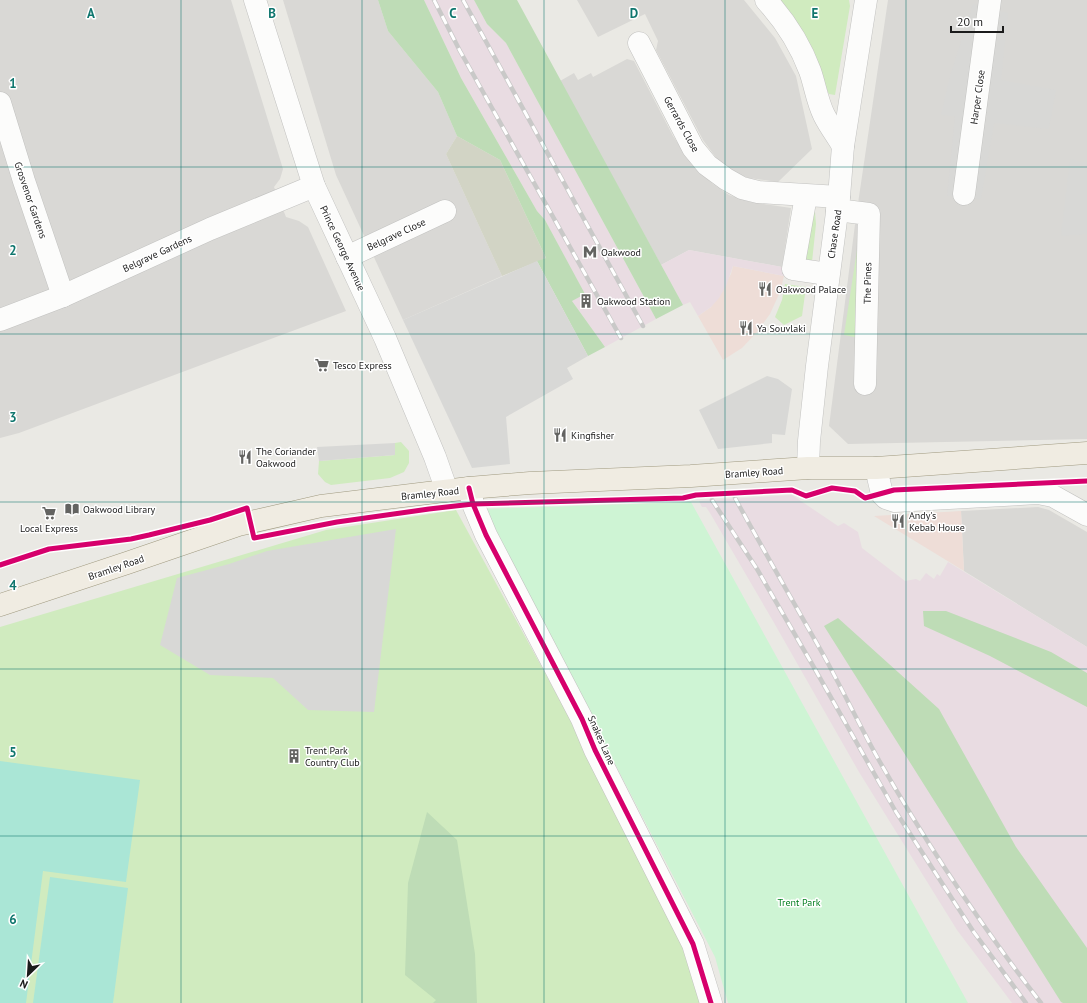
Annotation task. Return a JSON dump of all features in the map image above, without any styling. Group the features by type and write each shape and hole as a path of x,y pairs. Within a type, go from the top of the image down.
{"main road":[{"name":"Bramley Road","path":"0,605 238,525 320,506 469,488 530,483 808,468 876,468 1087,453"}],"street":[{"name":"Prince George Avenue","path":"255,0 314,186 385,338 435,457 446,491"},
{"path":"766,0 779,14 796,41 810,71 818,101 824,115 843,146"},
{"name":"Chase Road","path":"808,468 809,441 819,344 838,204 843,146 866,0"},
{"name":"Harper Close","path":"964,194 990,0"},
{"name":"Gerrards Close","path":"639,43 693,148 707,165 726,180 742,188 758,192 806,196 838,204"},
{"name":"Grosvenor Gardens","path":"0,103 24,181 64,296"},
{"name":"Belgrave Gardens","path":"0,320 64,296 210,229 314,186"},
{"path":"806,196 793,269 828,274"},
{"name":"The Pines","path":"838,204 869,214 865,384"},
{"name":"Belgrave Close","path":"347,257 445,211"},
{"path":"876,468 882,494 886,498 895,501 1038,493 1053,496 1087,515"},
{"name":"Snakes Lane","path":"469,488 473,504 486,535 582,719 595,750 693,944 711,1003"}],"shaded area":[{"path":"0,0 231,0 283,169 280,179 274,187 286,217 299,221 308,227 346,311 19,433 0,438"},
{"path":"283,0 378,0 388,31 438,92 457,136 446,154 502,276 403,320 336,175"},
{"path":"424,0 474,0 487,24 506,43 656,319 605,347 572,301 584,293 545,220 537,211 461,78"},
{"path":"577,0 744,0 775,38 796,76 812,149 778,182 749,178 733,172 717,159 703,140 656,50 658,41 645,14 598,37"},
{"path":"888,0 1087,0 1087,439 848,444 829,426 856,217"},
{"path":"973,4 1008,13 1001,80 1056,90 1049,129 994,123 981,199 947,196 955,116 941,115 950,76"},
{"path":"627,59 634,61 673,136 693,166 713,184 729,195 750,202 791,208 782,267 689,250 661,265 560,81 574,73 578,80 591,73 593,77"},
{"path":"457,136 500,160 546,258 502,276 446,154"},
{"path":"1070,159 1087,163 1087,234 1061,236"},
{"path":"689,250 782,267 784,276 733,266 726,286 719,298 711,307 698,316 690,302 683,305 661,265"},
{"path":"537,261 588,356 567,368 573,379 506,417 510,464 472,468 403,320"},
{"path":"733,266 784,276 780,292 770,314 757,332 742,348 723,360 698,316 711,307 731,274"},
{"path":"767,376 778,379 792,389 785,435 772,434 772,443 718,449 699,410"},
{"path":"395,443 395,455 319,461 317,447"},
{"path":"792,495 838,526 844,523 858,532 862,548 905,581 916,579 920,581 926,573 934,579 937,574 940,576 948,562 1087,647 1087,1003 1012,1003 957,930 859,772 710,513 706,507 702,507 699,501"},
{"path":"1038,507 1049,510 1087,532 1087,647 964,571 961,511"},
{"path":"961,511 964,571 874,516"},
{"path":"396,529 374,712 308,710 273,678 210,675 160,645 177,578 229,564 267,551"}],"green space":[{"path":"378,0 424,0 461,78 537,211 545,220 585,294 572,301 605,347 588,356 537,261 546,258 500,160 457,136 438,92 388,31"},
{"path":"474,0 517,0 683,305 656,319 506,43 487,24"},
{"path":"779,0 849,0 850,6 835,95 829,94"},
{"path":"811,212 815,212 816,224 812,262 805,261"},
{"path":"860,230 859,338 844,335"},
{"path":"785,284 806,287 802,316 784,325 775,317 782,300"},
{"path":"401,442 409,451 409,463 404,472 390,478 331,485 325,482 318,474 319,461 395,455 395,443"},
{"name":"Trent Park","path":"691,502 968,1003 728,1003 715,957 483,509"},
{"path":"456,510 693,944 700,1003 0,1003 0,627 326,530"},
{"path":"923,611 946,611 1051,652 1087,673 1087,707 990,656 924,626"},
{"path":"838,618 939,709 1016,847 1087,948 1087,1003 1061,1002 824,626"},
{"path":"0,761 140,780 126,882 43,871 26,1003 0,1003"},
{"path":"427,812 457,840 475,954 477,1003 433,1003 436,1000 405,975 408,883"},
{"path":"50,877 128,888 113,1003 33,1003"}],"railway":[{"path":"434,0 460,51 621,338"},
{"path":"463,0 643,326"},
{"path":"735,498 824,656 876,755 914,819 975,913 1041,1003"},
{"path":"712,500 757,569 896,812 973,931 1026,1003"}],"cycle path":[{"path":"0,565 49,549 131,539 210,520 247,508 254,538 337,522 473,504 683,498 696,495 792,490 806,496 832,488 855,491 865,498 894,490 1087,481"},
{"path":"469,488 473,504 486,535 582,719 595,750 693,944 711,1003"}],"place":[{"name":"Oakwood","path":"590,252"},
{"name":"Oakwood Palace","path":"765,289"},
{"name":"Oakwood Station","path":"586,301"},
{"name":"Ya Souvlaki","path":"746,328"},
{"name":"Tesco Express","path":"322,365"},
{"name":"Kingfisher","path":"560,435"},
{"name":"The Coriander Oakwood","path":"245,457"},
{"name":"Oakwood Library","path":"72,509"},
{"name":"Local Express","path":"49,513"},
{"name":"Andy's Kebab House","path":"898,521"},
{"name":"Trent Park Country Club","path":"294,756"}]}
